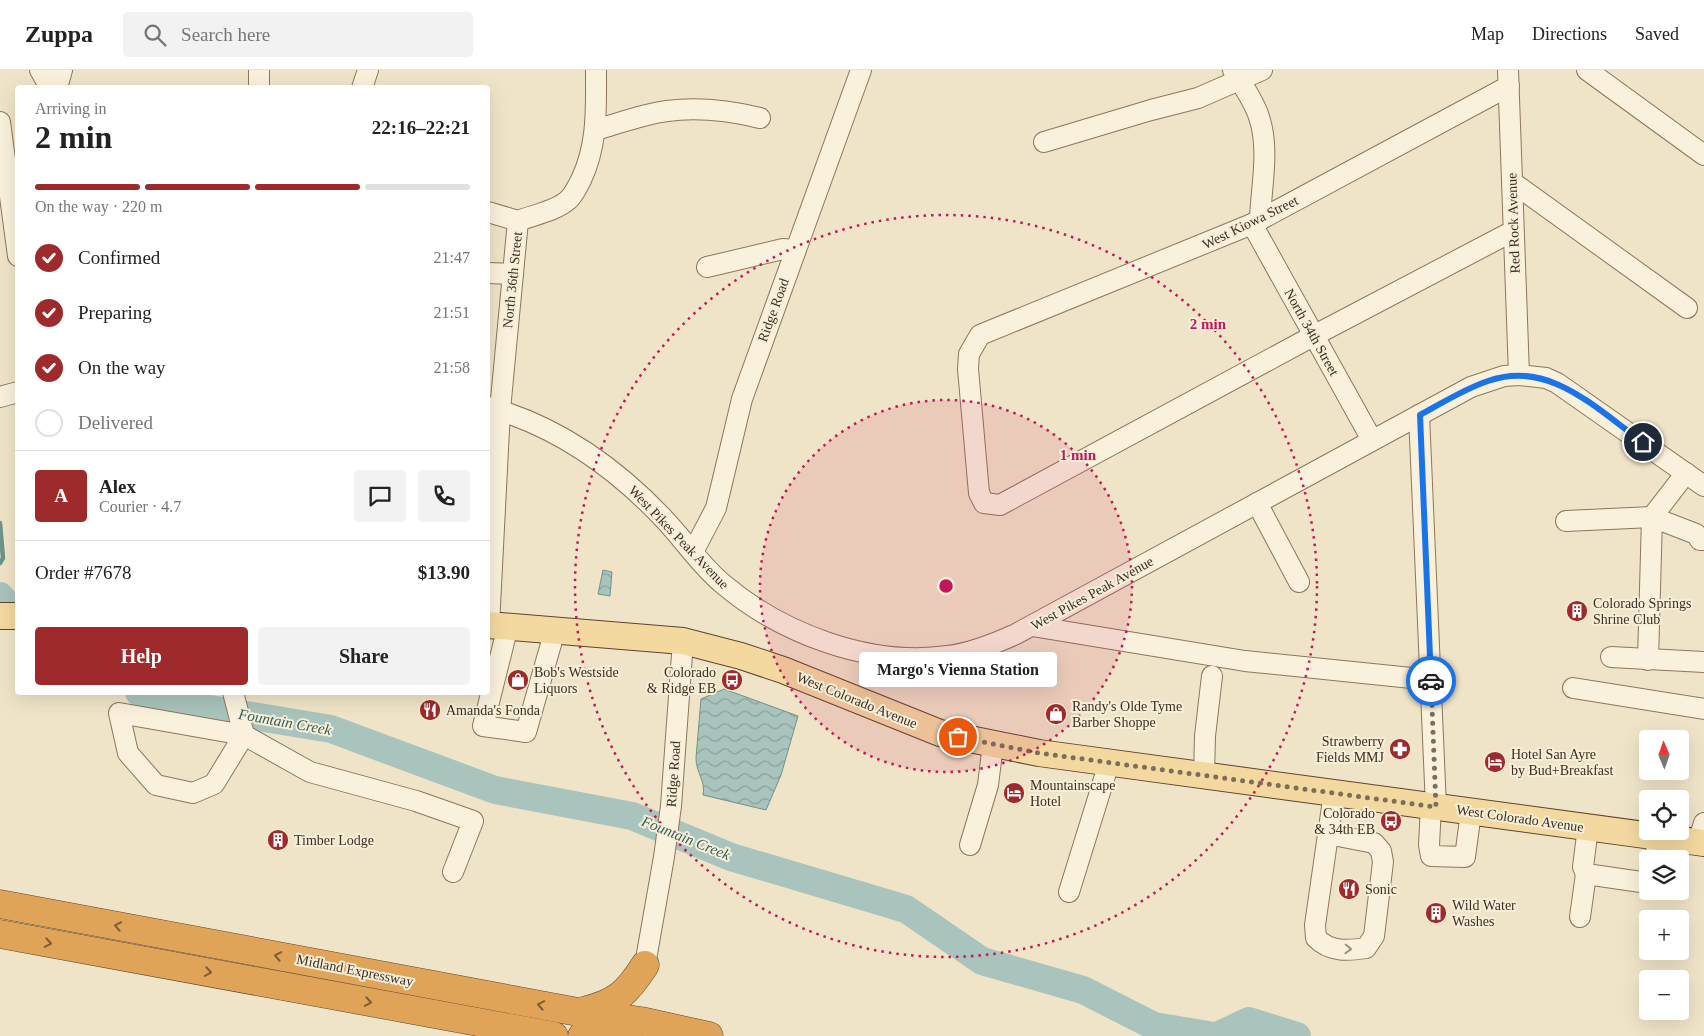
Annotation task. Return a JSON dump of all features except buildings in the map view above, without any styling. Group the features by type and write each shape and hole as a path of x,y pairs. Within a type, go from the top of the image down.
{"highway":[{"name":"Midland Expressway","path":"0,904 580,1024 697,1034"},
{"name":"Midland Expressway","path":"0,934 554,1036"},
{"path":"580,1024 619,997 632,985 646,964"},
{"path":"644,1028 646,964"}],"main road":[{"path":"0,616 15,616"},
{"name":"West Colorado Avenue","path":"495,625 683,641 741,656 783,670 940,733 993,744 1109,763 1588,827 1656,848 1702,836"}],"street":[{"path":"40,70 48,85"},
{"path":"58,85 62,70"},
{"path":"259,70 259,85"},
{"path":"363,85 368,70"},
{"name":"North 36th Street","path":"490,667 495,625 491,506 494,408 513,274 518,221 558,206 568,200 586,170 596,130 596,70"},
{"name":"Ridge Road","path":"692,552 716,508 742,399 861,70"},
{"path":"1044,142 1198,98 1237,76 1262,70"},
{"path":"1586,70 1704,156"},
{"path":"1237,76 1259,115 1262,129 1264,154 1256,222"},
{"name":"West Kiowa Street","path":"1315,335 1000,505 992,506 984,503 979,492 968,369 969,354 980,335 1256,222 1508,78"},
{"name":"Red Rock Avenue","path":"1508,78 1519,375"},
{"path":"596,130 640,116 668,110 732,111 760,118"},
{"path":"0,122 15,234"},
{"path":"1512,182 1687,308"},
{"path":"490,213 518,221"},
{"name":"North 34th Street","path":"1256,222 1372,440"},
{"path":"1315,335 1514,232"},
{"path":"707,267 783,249 795,250"},
{"path":"490,273 513,274"},
{"name":"West Pikes Peak Avenue","path":"494,408 566,439 589,453 637,492 722,584 762,613 787,626 830,642 892,656 947,656 992,645 1032,626 1372,440 1489,380 1519,375 1546,378 1570,390 1704,486"},
{"path":"0,397 15,393"},
{"path":"1420,415 1431,680 1434,807 1429,845 1432,856 1465,858 1471,812"},
{"path":"1648,660 1652,517 1686,473"},
{"path":"1257,503 1299,582"},
{"path":"1566,521 1652,517 1696,534 1700,540 1704,540"},
{"path":"1032,626 1245,662 1431,680"},
{"name":"North 36th Street","path":"487,695 483,726 526,732 555,630"},
{"name":"Ridge Road","path":"646,964 671,806 683,641"},
{"path":"1611,657 1704,662"},
{"path":"1204,776 1212,676"},
{"path":"1573,688 1704,709"},
{"path":"234,698 243,730 214,784 193,793 156,785 128,752 119,713 225,732 243,730 310,772 416,801 473,822 453,872"},
{"path":"970,845 988,785 993,744"},
{"path":"1069,892 1109,763"},
{"path":"1328,834 1374,843 1381,851 1383,862 1374,936 1366,948 1353,950 1326,948 1316,938 1314,925 1334,793"},
{"path":"1580,917 1586,874 1584,867 1588,827"},
{"path":"1586,874 1639,882"}],"water":[{"path":"603,570 612,572 610,596 598,594"},
{"path":"724,689 798,716 781,775 766,810 703,795 704,790 696,758 701,699"}],"waterway":[{"path":"0,523 3,558 0,563"},
{"name":"Fountain Creek","path":"0,596 15,613"},
{"name":"Fountain Creek","path":"148,695 168,702 331,729 495,790 632,816 731,857 906,909 982,961 1083,990 1154,1026 1214,1036"},
{"name":"Fountain Creek","path":"1217,1036 1249,1021 1297,1036"}],"way so far":[{"path":"958,737 1039,753 1436,807 1431,681"}],"place":[{"name":"Colorado Springs Shrine Club","path":"1577,611"},
{"name":"Bob's Westside Liquors","path":"518,680"},
{"name":"Colorado & Ridge EB","path":"732,680"},
{"name":"Amanda's Fonda","path":"430,710"},
{"name":"Randy's Olde Tyme Barber Shoppe","path":"1056,714"},
{"name":"Margo's Vienna Station","path":"958,737"},
{"name":"Strawberry Fields MMJ","path":"1400,749"},
{"name":"Hotel San Ayre by Bud+Breakfast","path":"1495,762"},
{"name":"Mountainscape Hotel","path":"1014,793"},
{"name":"Colorado & 34th EB","path":"1391,821"},
{"name":"Timber Lodge","path":"278,840"},
{"name":"Sonic","path":"1349,889"},
{"name":"Wild Water Washes","path":"1436,913"}],"route":[{"path":"1431,681 1420,415 1471,387 1489,380 1504,376 1536,376 1546,378 1570,390 1643,442"}]}
